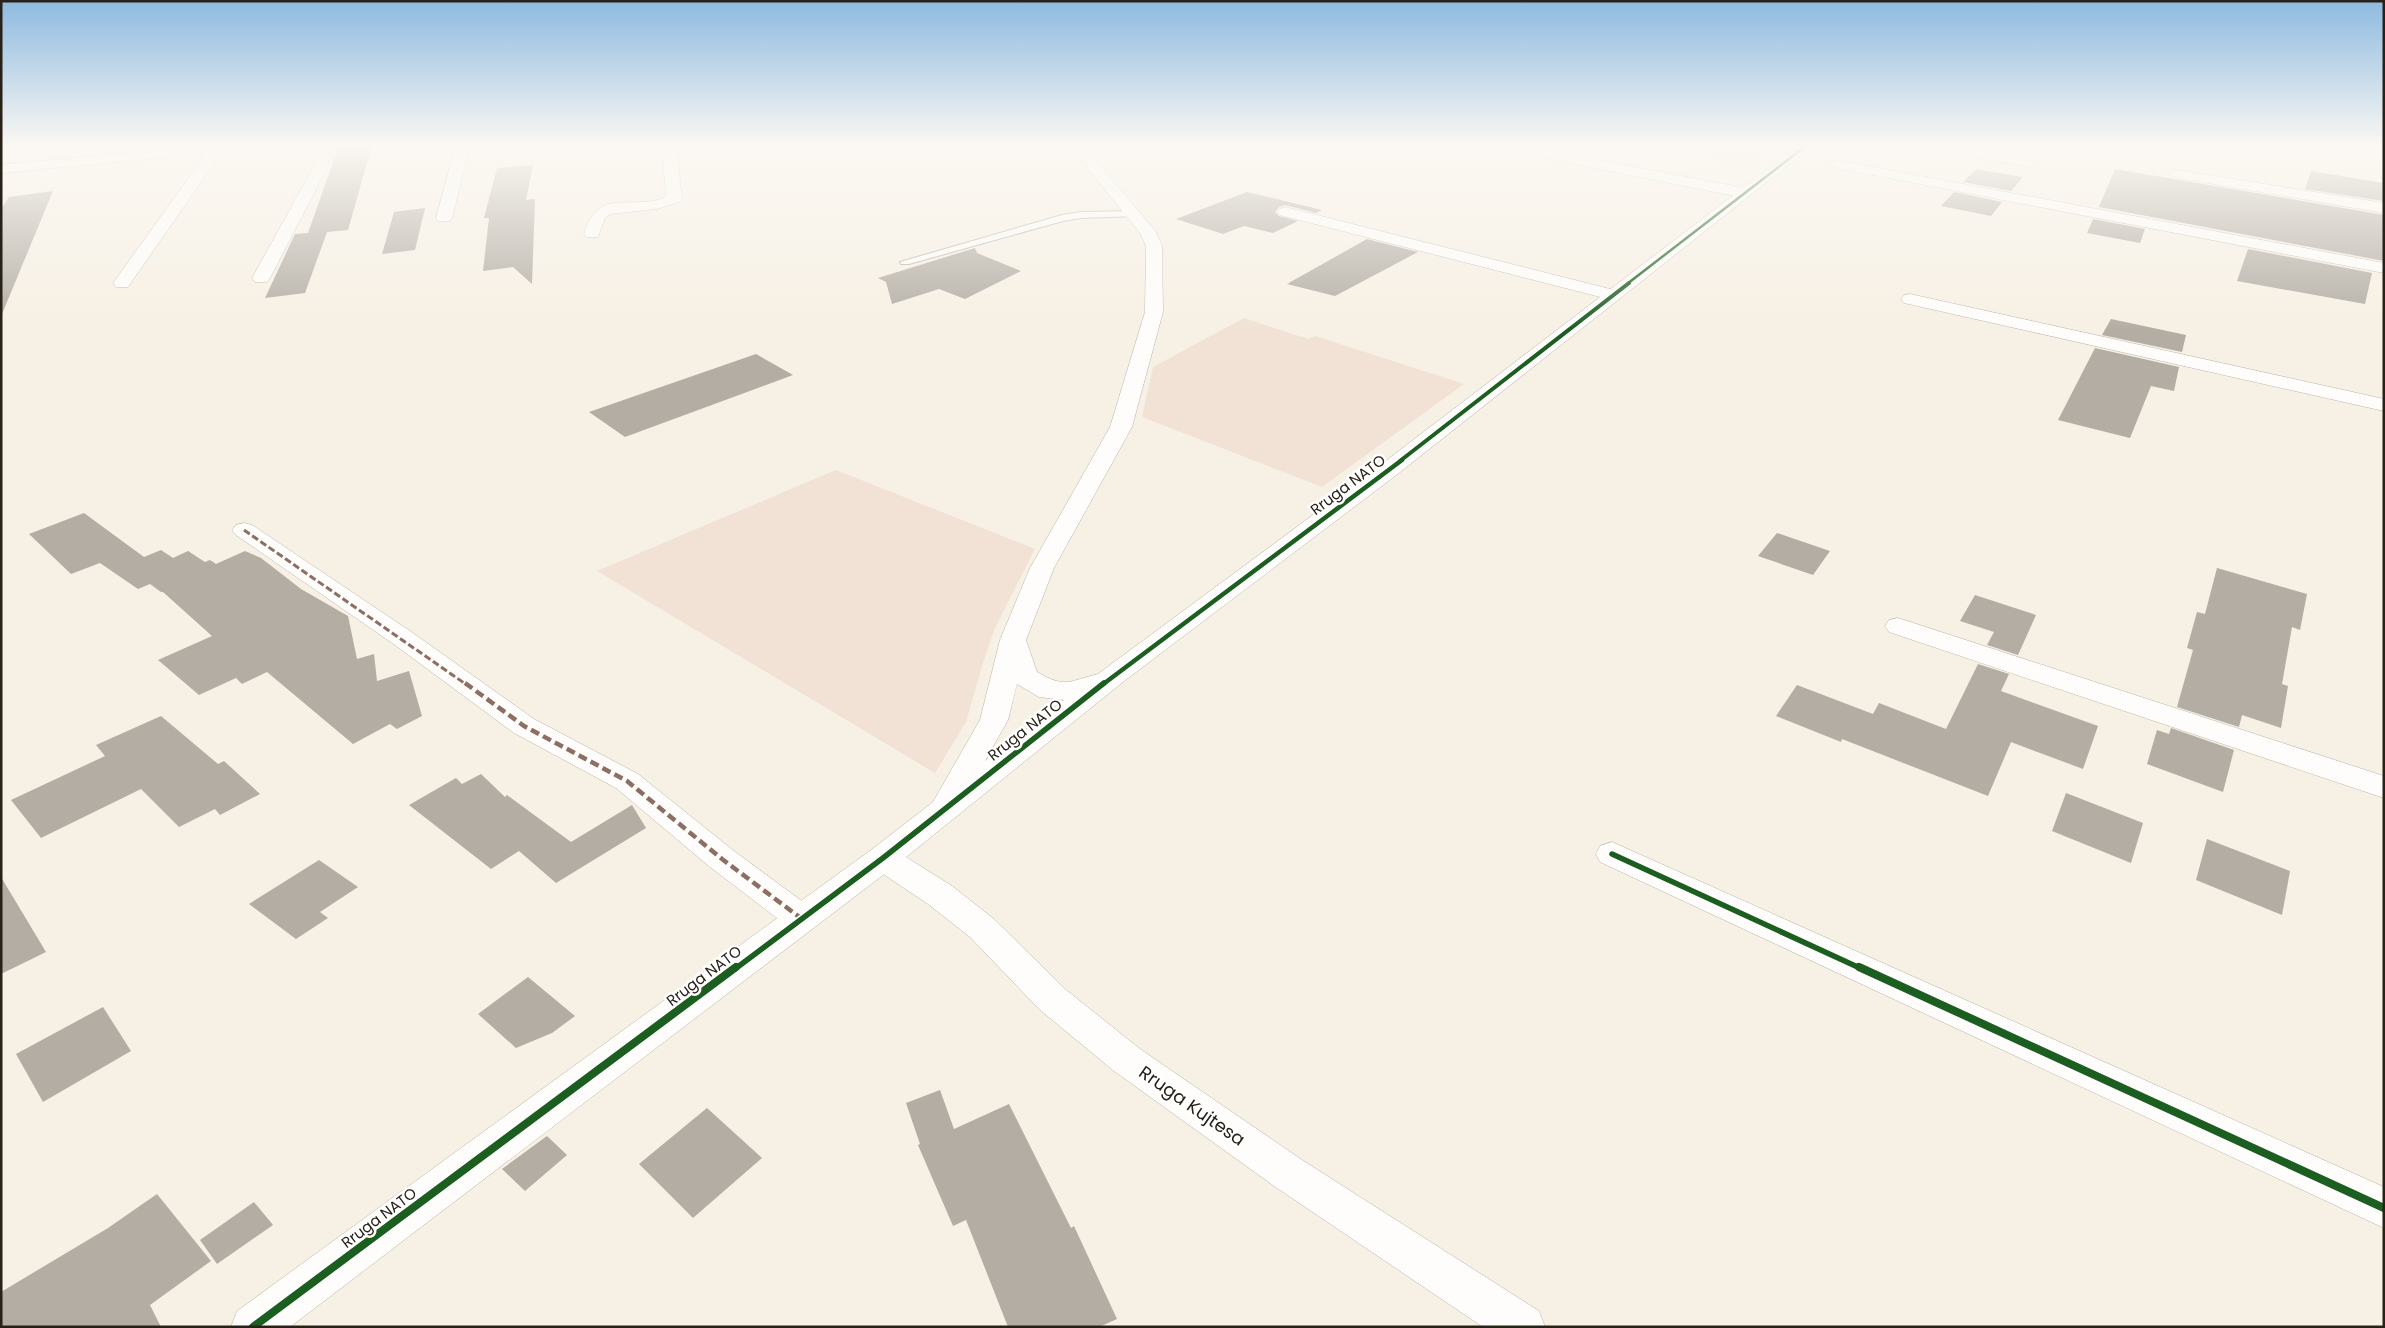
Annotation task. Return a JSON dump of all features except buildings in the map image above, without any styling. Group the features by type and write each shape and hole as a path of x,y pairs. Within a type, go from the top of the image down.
{"street":[{"path":"122,283 176,207"},
{"path":"261,278 299,207"},
{"path":"444,218 447,207"},
{"path":"592,234 598,217 606,211 636,207"},
{"path":"941,813 994,720 1013,640 1042,568 1121,427 1154,312 1154,246 1148,232 1128,207"},
{"name":"Rruga NATO","path":"253,1327 883,858 1113,676 1392,468 1727,207"},
{"path":"2062,207 2384,268"},
{"path":"1284,212 1612,295"},
{"path":"1910,299 2384,405"},
{"path":"244,530 404,639 524,726 627,782 722,859 802,918"},
{"path":"1898,626 2384,787"},
{"path":"1013,640 1025,677 1049,691 1081,691 1113,676"},
{"path":"1612,854 2384,1208"},
{"name":"Rruga Kujtesa","path":"883,858 940,896 982,928 1052,999 1127,1060 1288,1173 1523,1327"}],"lane":[{"path":"905,262 1062,218 1081,215 1134,214"}],"shaded area":[{"path":"1244,318 1308,339 1315,336 1464,384 1322,487 1142,417 1153,367"},
{"path":"836,470 1035,549 995,628 966,722 935,773 597,571"}],"marked path":[{"path":"244,530 404,639 524,726 627,781 722,859 802,919"}],"cycle path":[{"path":"253,1327 883,858 1113,676 1391,468 1727,207"},
{"path":"1612,854 2384,1208"}]}
